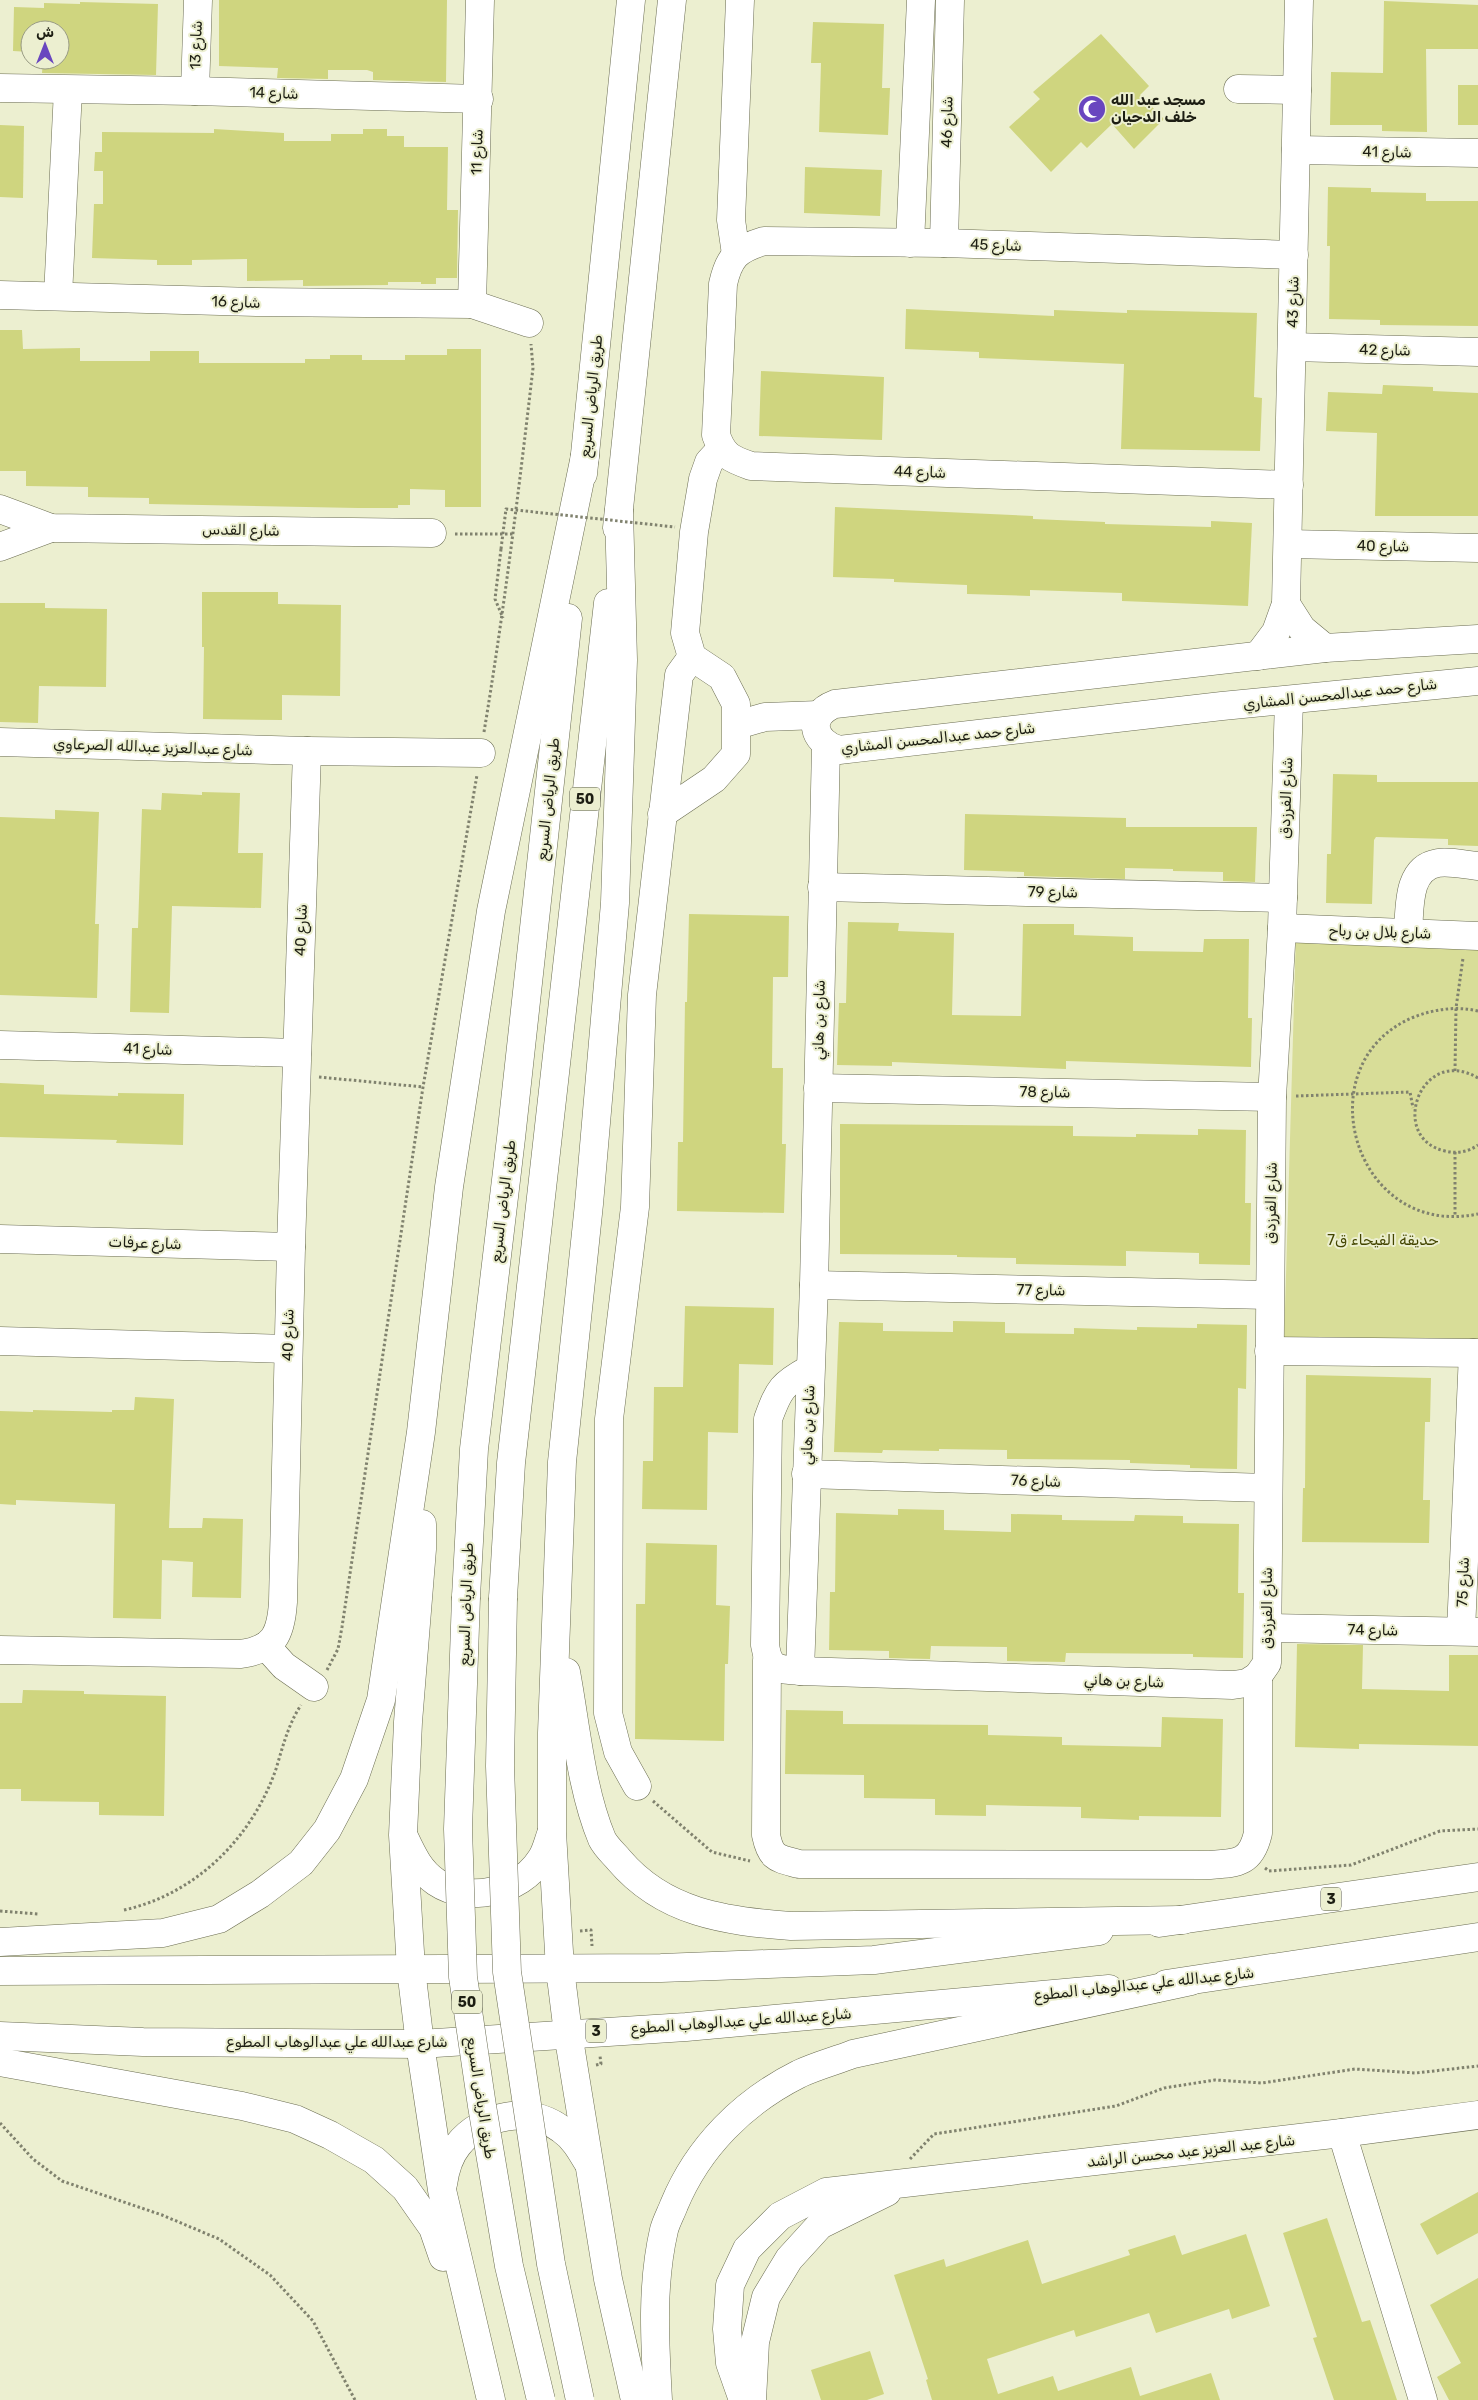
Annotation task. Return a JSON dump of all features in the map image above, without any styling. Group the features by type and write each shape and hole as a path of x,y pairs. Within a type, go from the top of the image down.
{"main road":[{"name":"شارع 13","path":"195,91 198,0"},
{"name":"شارع 11","path":"472,304 479,99 480,0"},
{"name":"طريق الرياض السريع","path":"541,2400 509,2266 482,2106 463,1977 458,1829 466,1597 474,1449 511,1138 585,456 631,0"},
{"name":"50","path":"580,2400 550,2264 507,1972 500,1766 503,1598 511,1463 577,860 619,511 672,0"},
{"path":"662,814 714,779 736,754 736,704 722,677 692,657 685,633 694,532 703,478 709,462 721,450 716,435 723,284 727,266 736,254 731,220 740,0"},
{"name":"شارع 46","path":"910,243 920,0"},
{"name":"شارع 46","path":"944,243 950,0"},
{"name":"شارع 43","path":"1258,656 1276,632 1286,604 1299,0"},
{"name":"شارع 14","path":"0,88 479,99"},
{"path":"1238,89 1297,90"},
{"path":"58,296 68,90"},
{"name":"شارع 41","path":"1296,150 1478,153"},
{"name":"شارع 45","path":"736,254 748,246 764,241 944,243 1294,255"},
{"name":"شارع 16","path":"0,295 257,302 472,304 530,324"},
{"name":"شارع 42","path":"1292,347 1478,352"},
{"name":"شارع 44","path":"721,450 732,459 751,466 1289,485"},
{"path":"0,1942 163,1933 219,1919 260,1894 301,1863 327,1830 354,1779 381,1700 421,1432 449,1187 491,911 585,456"},
{"name":"شارع القدس","path":"0,509 51,528 432,533"},
{"path":"619,511 623,660 615,903 589,1204 562,1462 552,1733 552,1832 560,1970 568,2033 608,2279 635,2400"},
{"name":"شارع القدس","path":"0,547 51,528"},
{"name":"شارع 40","path":"1288,544 1478,548"},
{"path":"1286,604 1302,629 1325,648"},
{"path":"820,730 826,707 835,704 1325,648 1477,640"},
{"path":"637,1786 618,1752 608,1713 609,1419 634,1207 642,995 679,675 692,657"},
{"name":"شارع حمد عبدالمحسن المشاري","path":"737,725 765,717 820,730 839,750 1478,681"},
{"name":"شارع الفرزدق","path":"1258,1676 1266,1664 1268,1628 1267,1488 1272,1096 1282,928 1289,700"},
{"name":"شارع بن هاني","path":"820,730 822,887 814,1285 800,1671 1233,1685 1247,1683 1258,1676"},
{"name":"شارع عبدالعزيز عبدالله الصرعاوي","path":"0,742 307,751 480,753"},
{"name":"شارع 40","path":"266,1646 277,1635 282,1620 296,1064 307,751"},
{"path":"1408,933 1412,884 1423,870 1438,863 1478,866"},
{"name":"شارع 79","path":"822,887 1283,898"},
{"name":"شارع بلال بن رباح","path":"1282,928 1472,935"},
{"name":"شارع 41","path":"0,1044 296,1064"},
{"name":"شارع 78","path":"818,1088 1272,1096"},
{"name":"شارع عرفات","path":"0,1239 291,1247"},
{"name":"شارع 77","path":"814,1285 1269,1295"},
{"path":"0,1341 288,1349"},
{"name":"شارع 75","path":"1269,1351 1476,1353 1470,1632"},
{"path":"810,1369 789,1380 776,1398 768,1419 765,1645 767,1660 766,1835 769,1850 776,1858 799,1864 882,1865 1208,1865 1236,1863 1249,1856 1255,1846 1258,1833 1258,1676"},
{"path":"421,1432 422,1549 408,1722 403,1836 411,1970 442,2190 490,2400"},
{"name":"شارع 76","path":"806,1474 1267,1488"},
{"path":"557,1619 587,1791 603,1841 634,1879 687,1909 735,1922 790,1926 1183,1920"},
{"name":"شارع 74","path":"1268,1628 1470,1632"},
{"path":"0,1650 240,1654 256,1652 266,1646 284,1666 314,1687"},
{"path":"767,1660 773,1666 800,1671"},
{"path":"403,1836 416,1862 437,1882 464,1893 494,1892 521,1881 542,1860 552,1832"},
{"name":"3","path":"0,1971 560,1970 874,1960 1183,1920 1478,1878"},
{"name":"شارع عبدالله علي عبدالوهاب المطوع","path":"0,2036 143,2042 420,2044 696,2026 1191,1982 1478,1937"},
{"path":"658,2400 655,2342 656,2284 665,2229 686,2179 720,2131 758,2098 800,2073 853,2054 1191,1982"},
{"path":"0,2062 242,2106 295,2119 330,2135 374,2160 405,2188 433,2228 490,2400"},
{"name":"شارع عبد العزيز عبد محسن الراشد","path":"744,2400 730,2363 727,2329 730,2285 747,2249 780,2216 826,2192 1342,2134 1478,2115"},
{"path":"442,2190 446,2166 456,2146 473,2130 494,2119 517,2116 540,2118 561,2128 578,2144 589,2165"},
{"path":"1342,2134 1423,2400"},
{"name":"شارع عبد العزيز عبد محسن الراشد","path":"752,2400 754,2342 766,2297 788,2259 820,2225 904,2183"}],"path":[{"path":"114,1912 143,1906 188,1884 226,1853 256,1814 276,1769 284,1739 297,1712 328,1670 338,1649 423,1086 503,618 533,368 530,324"},
{"path":"503,618 495,600 506,509 675,527"},
{"path":"432,533 514,534"},
{"path":"1455,1072 1456,1008 1472,935"},
{"path":"1478,1011 1456,1008 1424,1014 1408,1020 1389,1034 1372,1051 1363,1065 1353,1095 1353,1128 1356,1144 1371,1173 1382,1185 1394,1196 1415,1208 1439,1215 1478,1214"},
{"path":"296,1064 423,1086"},
{"path":"1414,1113 1416,1102 1424,1086 1438,1075 1455,1072 1467,1073 1478,1078"},
{"path":"1272,1096 1410,1092 1417,1127 1429,1143 1441,1150 1455,1152 1468,1150 1478,1145"},
{"path":"1455,1152 1455,1216"},
{"path":"637,1786 712,1852 760,1864 776,1858"},
{"path":"1249,1856 1269,1871 1350,1865 1440,1831 1478,1829"},
{"path":"0,1911 46,1915"},
{"path":"904,2183 909,2160 934,2134 1116,2106 1164,2088 1215,2080 1262,2083 1355,2069 1416,2073 1478,2066"},
{"path":"0,2123 33,2159 62,2181 162,2215 220,2239 270,2276 312,2321 356,2400"}],"green space":[{"name":"حديقة الفيحاء ق7","path":"1296,934 1478,946 1478,1344 1284,1344"}],"building":[{"path":"219,0 447,0 446,82 373,80 373,72 367,70 328,70 328,79 277,78 278,68 219,66"},
{"path":"1384,1 1478,5 1478,49 1426,49 1427,132 1382,131 1382,125 1330,125 1331,72 1383,73"},
{"path":"80,2 158,4 156,75 42,73 42,70 70,70 70,20 20,20 20,51 13,51 14,7 44,8 44,3 80,4"},
{"path":"813,22 884,24 882,88 890,88 888,135 819,132 821,63 811,63"},
{"name":"مسجد عبد الله خلف الدحيان","path":"1101,34 1149,86 1140,95 1164,119 1134,149 1112,124 1087,148 1081,142 1051,172 1009,127 1040,99 1033,92"},
{"path":"1458,85 1478,85 1478,125 1458,125"},
{"path":"0,125 24,126 23,198 0,197"},
{"path":"214,129 284,133 284,141 331,141 331,134 363,134 363,129 387,129 387,136 404,136 404,147 448,147 447,210 458,210 457,278 436,278 436,284 388,282 388,285 303,286 303,280 247,281 247,259 192,260 192,265 157,265 157,260 92,258 94,204 103,204 103,171 94,171 95,152 102,152 102,132 214,133"},
{"path":"805,167 882,170 880,216 804,213"},
{"path":"1328,187 1371,188 1371,192 1426,193 1426,201 1478,201 1478,326 1380,325 1380,320 1329,319 1330,246 1327,246"},
{"path":"906,309 1054,316 1054,310 1127,313 1127,310 1257,313 1254,397 1262,398 1260,451 1121,449 1124,364 979,358 979,352 905,349"},
{"path":"0,330 22,330 23,349 80,348 80,361 150,361 150,351 199,351 199,363 305,363 305,359 330,359 330,355 362,355 362,360 405,360 405,355 447,355 447,349 481,349 481,507 445,507 445,490 410,489 410,505 398,505 398,508 358,508 149,504 149,498 88,497 88,487 26,486 26,471 0,471"},
{"path":"761,371 884,377 882,440 759,436"},
{"path":"1383,385 1433,387 1433,391 1478,393 1478,516 1375,516 1377,433 1326,431 1328,392 1382,394"},
{"path":"835,507 1033,516 1033,519 1105,522 1105,524 1211,527 1211,521 1252,523 1248,606 1122,601 1122,593 1030,590 1030,596 967,594 967,585 894,582 894,579 833,577"},
{"path":"202,592 278,592 278,604 341,605 340,696 282,695 282,720 203,719 204,647 202,647"},
{"path":"0,603 45,603 45,608 107,609 106,687 39,686 38,723 0,722"},
{"path":"1333,774 1377,775 1377,782 1478,782 1478,846 1448,845 1448,839 1376,837 1374,840 1372,904 1326,903 1327,854 1331,854"},
{"path":"202,792 240,793 238,853 263,853 261,908 172,906 169,1013 130,1012 132,928 138,928 142,809 161,810 162,793 202,795"},
{"path":"55,810 99,812 95,924 99,924 97,998 0,995 0,817 55,819"},
{"path":"965,814 1126,818 1126,827 1257,827 1255,882 1223,881 1223,872 1173,871 1173,869 1125,868 1125,879 1024,876 1024,872 964,870"},
{"path":"689,914 789,916 788,977 773,977 772,1068 783,1068 782,1144 786,1144 784,1213 677,1211 678,1142 683,1142 685,1002 687,1002"},
{"path":"848,922 899,923 898,931 954,933 952,1015 1021,1016 1023,924 1074,924 1074,935 1133,937 1133,951 1203,952 1204,939 1249,939 1248,1018 1252,1018 1251,1067 1066,1061 1066,1069 892,1062 892,1066 837,1065 839,1003 846,1003"},
{"path":"0,1083 44,1085 44,1094 118,1096 118,1093 184,1094 183,1145 116,1143 117,1140 0,1137"},
{"path":"840,1124 1073,1126 1073,1136 1136,1137 1136,1134 1198,1135 1198,1129 1246,1130 1245,1203 1251,1203 1250,1265 1199,1264 1199,1253 1126,1251 1126,1266 1016,1264 1016,1258 957,1257 957,1255 840,1254"},
{"path":"685,1306 774,1308 773,1365 739,1364 738,1433 708,1432 707,1510 642,1509 643,1461 653,1461 654,1387 683,1387"},
{"path":"953,1321 1005,1322 1005,1333 1074,1334 1074,1328 1137,1330 1137,1327 1197,1328 1197,1324 1247,1325 1246,1389 1238,1388 1237,1469 1190,1468 1190,1465 1130,1463 1130,1460 1007,1459 1007,1450 939,1449 939,1451 883,1450 882,1453 834,1452 839,1322 883,1323 883,1331 953,1332"},
{"path":"1306,1375 1431,1378 1430,1422 1425,1422 1423,1500 1430,1500 1429,1543 1302,1542 1303,1488 1305,1488"},
{"path":"135,1397 174,1399 169,1528 202,1528 203,1518 243,1519 241,1598 192,1597 193,1562 162,1560 161,1619 113,1618 115,1504 16,1500 16,1505 0,1504 0,1411 112,1412 112,1410 134,1410"},
{"path":"898,1509 944,1510 944,1530 1011,1532 1011,1514 1062,1515 1062,1520 1134,1521 1135,1515 1183,1516 1183,1523 1239,1524 1238,1593 1244,1593 1243,1658 1193,1657 1193,1654 1066,1653 1065,1662 1007,1661 1007,1647 931,1646 930,1659 889,1658 889,1651 829,1650 830,1592 835,1592 836,1513 898,1515"},
{"path":"646,1543 717,1545 716,1605 730,1606 728,1664 725,1664 724,1741 635,1739 636,1604 645,1604"},
{"path":"1297,1644 1363,1645 1362,1689 1449,1691 1449,1655 1478,1655 1478,1746 1359,1744 1359,1749 1295,1747"},
{"path":"23,1690 84,1691 84,1694 166,1696 164,1816 99,1815 99,1802 21,1801 21,1789 0,1789 0,1703 22,1703"},
{"path":"786,1710 843,1711 843,1724 988,1725 988,1735 1062,1737 1062,1745 1161,1747 1162,1717 1223,1719 1221,1817 1139,1816 1139,1820 1081,1818 1081,1807 986,1805 986,1816 935,1815 935,1799 864,1798 864,1775 785,1774"},
{"path":"1478,2192 1478,2233 1437,2255 1420,2224"},
{"path":"1327,2218 1362,2322 1370,2320 1397,2400 1334,2400 1313,2338 1317,2337 1283,2233"},
{"path":"1246,2234 1270,2306 1232,2319 1229,2309 1156,2333 1149,2313 1076,2337 1074,2330 987,2359 998,2394 1053,2376 1058,2391 1131,2367 1140,2396 1211,2373 1220,2400 932,2400 926,2380 928,2379 894,2275 944,2259 946,2267 1028,2240 1042,2284 1130,2255 1128,2250 1175,2235 1182,2255"},
{"path":"1478,2278 1478,2400 1449,2400 1437,2377 1461,2363 1430,2305"},
{"path":"870,2351 884,2394 867,2400 821,2400 811,2370"}],"place":[{"name":"مسجد عبد الله خلف الدحيان","path":"1092,109"}]}
